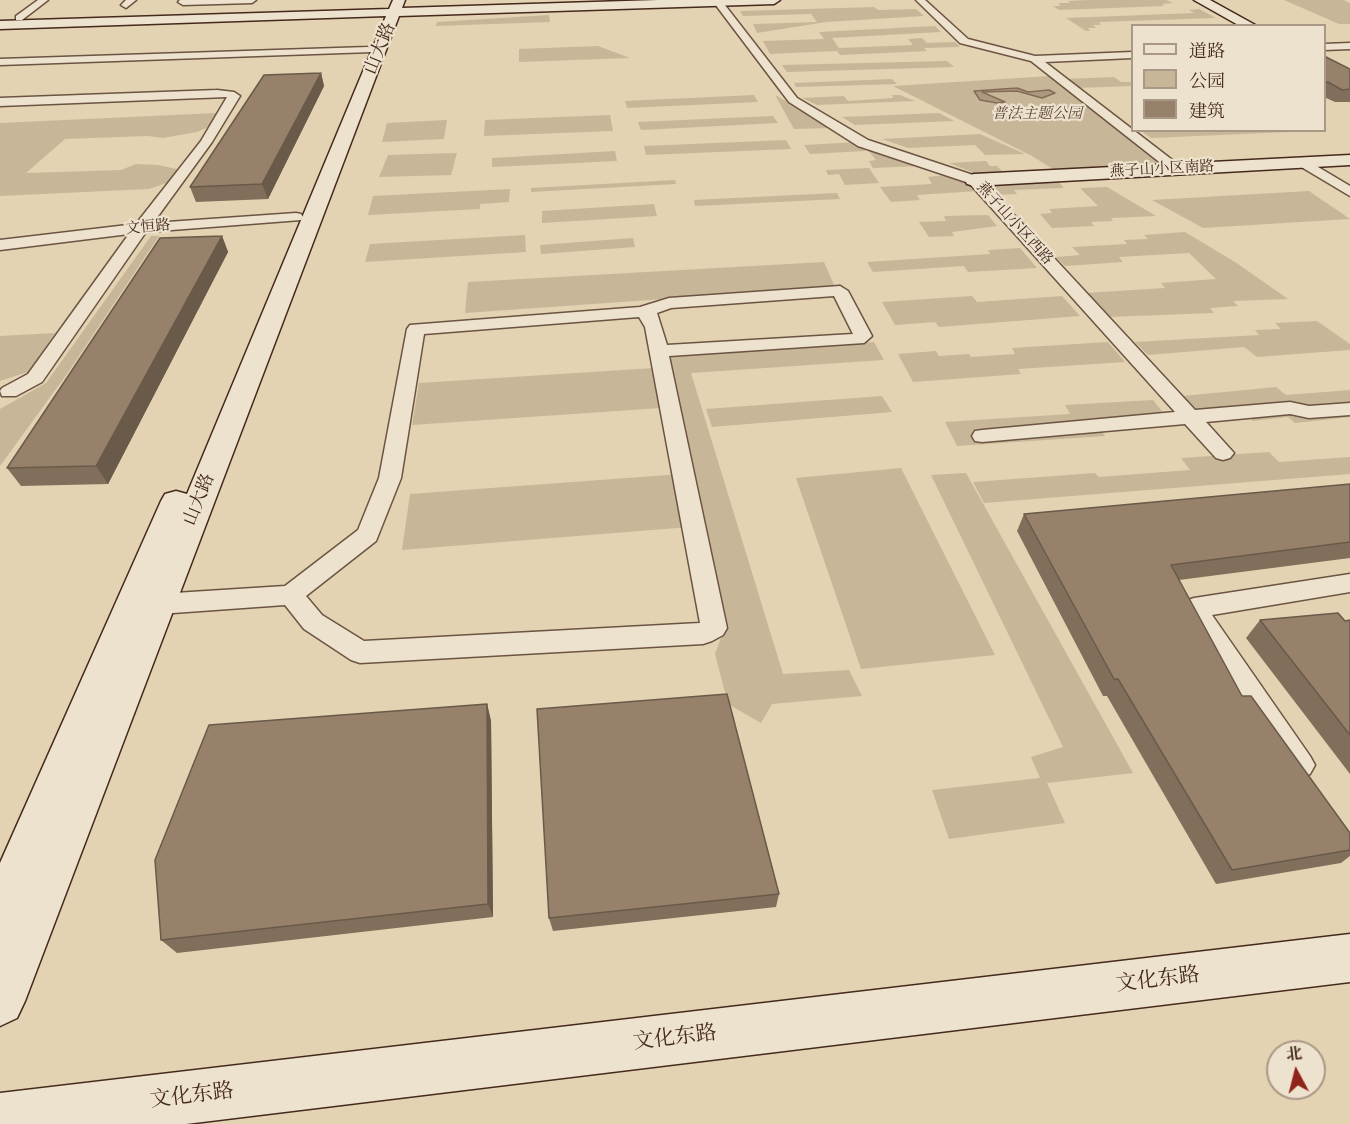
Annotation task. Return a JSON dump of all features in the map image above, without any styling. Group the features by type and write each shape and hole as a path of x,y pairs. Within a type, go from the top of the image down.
{"main road":[{"path":"0,25 392,6 586,0"},
{"path":"0,19 171,13 259,5 392,6 774,0"},
{"path":"1200,0 1247,24"},
{"name":"山大路","path":"0,916 368,50 392,6"},
{"name":"山大路","path":"0,1001 159,604 392,6"},
{"name":"燕子山小区南路","path":"974,180 1350,160"},
{"name":"文化东路","path":"0,1120 1350,958"}],"street":[{"path":"19,18 44,0"},
{"path":"920,0 964,41 1035,59 1131,55"},
{"path":"171,13 184,1 259,5"},
{"name":"燕子山小区西路","path":"717,2 793,100 863,143 974,180 1223,453"},
{"path":"1326,47 1350,46"},
{"path":"0,62 368,50"},
{"path":"1035,59 1177,169"},
{"path":"0,102 231,94 234,96 206,142 141,228 35,378 9,392"},
{"path":"1303,162 1350,192"},
{"name":"文恒路","path":"0,245 141,228 296,218"},
{"path":"159,604 291,595 368,535 390,478 416,329 642,312 669,303 840,291 863,336 858,339 659,351"},
{"path":"291,595 313,622 360,652 703,634 714,628 659,351 650,316 642,312"},
{"path":"982,436 1290,408 1309,412 1350,409"},
{"path":"1311,782 1194,608 1350,584"}],"green space":[{"path":"1166,0 1173,3 1162,4 1164,6 1059,10 1053,6 1061,6 1058,3 1070,3 1068,1"},
{"path":"1284,0 1344,0 1350,3 1350,24 1339,24"},
{"path":"874,7 878,10 916,9 924,16 826,22 757,33 753,24 817,22 811,14 743,16 740,11"},
{"path":"1199,9 1216,18 1099,22 1101,25 1093,25 1096,28 1088,28 1090,31 1086,31 1066,18 1194,13 1189,10"},
{"path":"549,15 550,22 436,26 437,22"},
{"path":"935,26 941,32 832,38 839,48 913,45 908,39 922,38 927,43 955,42 960,47 840,55 837,51 770,54 763,41 824,39 819,32"},
{"path":"598,46 630,58 519,62 519,49"},
{"path":"947,61 954,67 787,72 782,65"},
{"name":"普法主题公园","path":"1050,76 1165,165 1056,171 1032,156 893,86"},
{"path":"1114,77 1121,82 1131,82 1131,86 1077,88 1066,79"},
{"path":"892,79 897,84 796,87 794,83"},
{"path":"754,95 758,102 627,108 625,101"},
{"path":"775,95 832,128 794,129"},
{"path":"892,95 900,95 915,101 817,105 802,98 844,96 848,101 893,98"},
{"path":"217,113 209,127 197,132 163,138 148,136 65,139 26,173 121,170 136,164 158,165 181,170 175,180 149,189 0,196 0,123"},
{"path":"939,113 954,121 855,125 842,117"},
{"path":"610,115 613,131 484,136 485,120"},
{"path":"773,116 778,123 641,130 638,122"},
{"path":"447,120 444,139 382,142 387,123"},
{"path":"1142,132 1289,132 1151,138"},
{"path":"980,134 1025,154 985,155 975,145 908,148 882,139"},
{"path":"786,140 791,149 646,155 644,146"},
{"path":"858,142 865,151 810,154 804,145"},
{"path":"868,150 920,166 873,168 869,161 876,160"},
{"path":"615,151 617,161 492,167 492,158"},
{"path":"457,153 451,175 379,177 388,155"},
{"path":"986,161 990,166 997,166 1002,171 974,173 949,163"},
{"path":"869,168 879,183 845,185 839,174 828,175 826,170"},
{"path":"946,175 970,182 978,191 917,195 920,200 891,202 880,187 932,184 928,177"},
{"path":"1054,177 1064,188 1014,190 1017,194 994,195 981,181"},
{"path":"675,180 676,184 531,192 531,188"},
{"path":"1107,187 1156,216 1111,218 1113,221 1091,222 1094,226 1052,228 1040,214 1052,213 1049,209 1098,206 1080,188"},
{"path":"510,189 509,202 480,204 480,209 368,215 373,196"},
{"path":"1309,191 1350,219 1203,228 1152,200"},
{"path":"837,193 840,199 695,206 694,200"},
{"path":"654,204 657,216 542,223 542,211"},
{"path":"988,215 997,226 952,232 954,236 929,237 919,222 946,221 944,216"},
{"path":"1185,232 1235,262 1288,299 1233,301 1238,306 1210,308 1214,313 1108,317 1086,293 1165,288 1161,283 1216,279 1189,253 1119,257 1123,262 1065,266 1056,257 1080,255 1072,247 1127,244 1124,240 1148,239 1144,235"},
{"path":"525,235 526,252 365,262 370,244"},
{"path":"151,236 159,236 67,374 0,466 0,409 46,383"},
{"path":"633,238 635,247 541,254 540,245"},
{"path":"1020,248 1037,268 968,272 964,266 873,272 867,262 990,254 988,250"},
{"path":"824,262 835,287 465,313 468,282"},
{"path":"972,296 977,302 1062,296 1080,316 939,327 935,322 895,325 882,302"},
{"path":"1317,321 1350,344 1350,350 1257,357 1244,347 1148,355 1135,342 1259,335 1255,330 1281,329 1275,323"},
{"path":"55,333 28,372 0,381 0,336"},
{"path":"874,342 884,360 691,373 783,674 849,670 862,696 772,704 761,723 728,704 715,654 726,624 664,356"},
{"path":"1108,342 1125,362 1018,369 1021,374 913,382 898,354 936,351 939,356 969,354 971,357 1015,354 1012,348"},
{"path":"654,368 661,408 412,425 419,383"},
{"path":"1276,387 1286,395 1350,390 1350,417 1295,423 1288,417 1253,421 1247,414 1202,417 1183,396"},
{"path":"882,396 892,412 712,427 706,409"},
{"path":"1153,400 1169,420 1101,430 1105,436 957,446 945,422 1070,414 1065,405"},
{"path":"1269,452 1279,462 1350,457 1350,474 984,503 973,482 1095,473 1099,477 1190,470 1181,458"},
{"path":"901,468 995,655 861,669 796,478"},
{"path":"966,473 1133,773 1047,783 1065,823 949,839 932,790 1040,778 1031,757 1063,747 931,475"},
{"path":"681,474 690,527 402,550 410,494"}],"shaded area":[{"path":"1017,88 1028,92 1049,90 1055,93 1042,98 1017,91 982,92 1005,102 997,103 980,100 974,91"}],"building":[{"path":"1326,57 1350,69 1350,89 1342,90 1326,82"},
{"path":"321,73 262,184 190,187 264,75"},
{"path":"222,236 96,466 7,468 160,238"},
{"path":"1350,484 1350,542 1171,565 1242,696 1251,696 1350,833 1350,850 1232,870 1118,679 1114,679 1024,514"},
{"path":"1338,613 1345,621 1350,620 1350,735 1260,620"},
{"path":"727,694 779,894 549,918 537,709"},
{"path":"487,704 488,904 161,940 155,860 209,725"}]}
